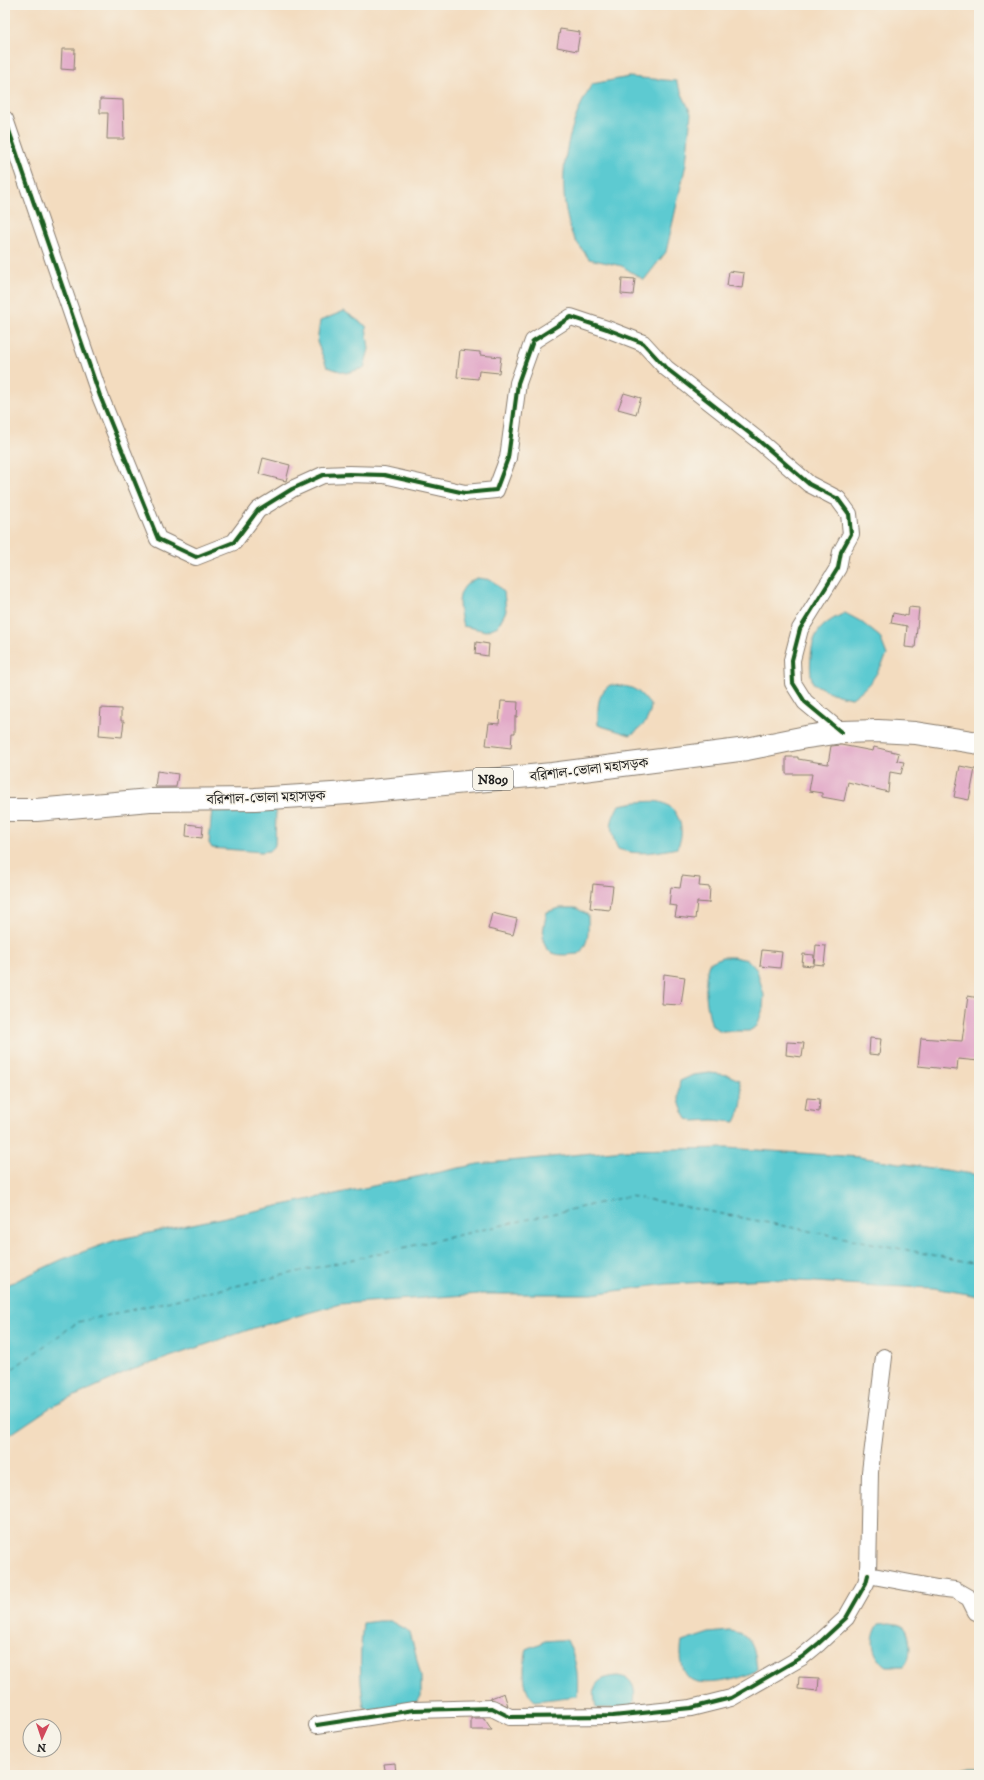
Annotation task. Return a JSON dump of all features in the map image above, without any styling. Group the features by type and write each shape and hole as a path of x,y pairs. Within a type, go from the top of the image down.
{"highway":[{"name":"বরিশাল-ভোলা মহাসড়ক","path":"5,810 36,810 150,800 255,799 348,793 552,774 747,749 806,737 841,732 878,731 915,733 979,743"}],"street":[{"path":"5,119 100,396 158,539 196,557 234,542 258,510 292,489 323,475 384,475 465,493 496,490 508,458 518,383 534,341 571,318 607,328 643,343 666,368 758,440 809,484 838,500 849,514 851,534 841,552 838,568 800,629 792,660 793,683 805,702 841,732"},
{"path":"317,1725 414,1710 492,1708 510,1717 613,1716 691,1708 731,1698 802,1657 846,1618 866,1583 868,1575 870,1472 884,1357"},
{"path":"868,1575 955,1590 969,1598 976,1612 979,1613"}],"water":[{"path":"629,77 676,81 691,113 686,164 666,252 644,280 622,266 589,259 572,234 564,196 564,177 569,138 575,119 592,84"},
{"path":"344,311 366,326 369,349 364,368 346,373 327,367 317,342 320,321"},
{"path":"477,578 492,580 504,592 506,611 498,626 486,631 463,626 460,611 459,605 461,592 464,587"},
{"path":"845,613 860,621 880,637 887,655 873,679 852,698 832,693 813,683 810,670 812,647 820,629 831,620"},
{"path":"610,685 624,686 634,689 642,695 651,706 645,723 630,735 598,725 598,708 600,698 605,689"},
{"path":"637,802 660,802 674,810 680,822 681,829 680,842 677,848 640,853 618,849 611,827 613,817 619,805"},
{"path":"212,808 267,808 276,811 275,845 269,851 262,852 212,848 209,843"},
{"path":"560,908 576,908 588,915 587,940 579,954 559,955 550,952 546,948 543,936 547,912"},
{"path":"722,957 733,957 748,960 757,970 764,995 763,1009 757,1026 749,1031 721,1031 712,1026 706,994 707,970 709,963"},
{"path":"710,1073 728,1075 739,1080 742,1092 742,1102 735,1122 713,1120 694,1121 687,1119 684,1114 680,1105 680,1081 693,1075"},
{"path":"727,1148 859,1157 979,1175 979,1296 934,1288 768,1279 667,1284 592,1294 480,1294 340,1304 254,1328 132,1370 51,1407 5,1438 5,1286 63,1259 116,1240 478,1164 624,1150"},
{"path":"390,1621 410,1632 421,1676 421,1696 414,1708 375,1714 364,1707 360,1665 363,1623"},
{"path":"879,1624 898,1624 907,1631 910,1644 910,1654 907,1662 903,1666 887,1666 875,1653 873,1642"},
{"path":"729,1631 744,1635 751,1643 755,1654 757,1669 745,1676 726,1681 706,1683 692,1680 688,1677 683,1668 681,1652 682,1642 709,1633"},
{"path":"567,1640 573,1654 578,1681 577,1696 535,1701 530,1696 525,1684 524,1669 527,1649 545,1641"},
{"path":"618,1676 627,1678 633,1685 635,1697 632,1708 596,1708 594,1694 596,1684 604,1679"},
{"path":"979,1767 979,1775 956,1775 962,1769"}],"building":[{"path":"560,29 580,32 577,51 557,47"},
{"path":"62,49 75,49 74,70 61,69"},
{"path":"100,99 123,100 124,139 107,139 108,113 100,113"},
{"path":"729,271 744,273 742,288 727,286"},
{"path":"622,278 635,279 633,295 621,294"},
{"path":"460,350 480,352 480,355 501,357 499,373 479,371 478,379 457,377"},
{"path":"624,393 641,398 636,414 618,409"},
{"path":"263,458 290,465 286,481 259,474"},
{"path":"909,607 919,608 915,648 905,647 907,626 891,623 893,613 908,616"},
{"path":"476,642 489,644 488,656 475,654"},
{"path":"501,701 518,702 517,717 515,717 515,733 512,733 511,748 486,745 489,723 499,724"},
{"path":"101,708 121,709 121,721 124,721 122,737 99,735"},
{"path":"841,745 873,751 874,747 899,753 897,761 904,762 901,774 890,772 888,792 848,782 844,801 822,797 822,793 809,791 812,774 786,774 786,757 798,757 798,759 828,764 831,746"},
{"path":"960,766 975,769 969,800 954,797"},
{"path":"157,771 178,774 176,787 155,787"},
{"path":"187,824 203,826 202,838 186,836"},
{"path":"682,876 700,878 699,886 710,887 709,903 697,902 695,919 675,917 677,906 669,905 671,887 680,888"},
{"path":"593,884 613,886 610,910 590,908"},
{"path":"492,913 517,919 513,935 488,929"},
{"path":"816,945 826,946 824,965 814,964"},
{"path":"762,950 782,952 780,968 760,966"},
{"path":"803,954 814,955 813,966 802,965"},
{"path":"664,974 685,977 681,1005 662,1004"},
{"path":"968,996 979,998 979,1061 958,1059 957,1070 918,1066 921,1038 962,1041"},
{"path":"870,1038 881,1039 879,1055 869,1054"},
{"path":"787,1042 804,1043 802,1057 786,1055"},
{"path":"807,1098 820,1099 819,1112 805,1110"},
{"path":"799,1677 819,1678 818,1691 798,1689"},
{"path":"504,1693 508,1706 491,1699 491,1698"},
{"path":"471,1718 484,1718 492,1730 471,1730"},
{"path":"395,1763 396,1775 386,1775 384,1764"}],"ferry route":[{"path":"5,1374 78,1322 630,1196 979,1264"}],"cycle path":[{"path":"5,119 100,396 158,539 196,557 234,542 258,510 292,489 323,475 384,475 465,493 496,490 508,458 518,383 533,341 571,317 643,343 666,368 758,440 809,484 838,499 849,514 851,534 841,552 838,568 800,629 792,660 793,683 805,702 841,732"},
{"path":"317,1725 414,1710 492,1708 510,1717 613,1716 691,1708 731,1698 802,1657 819,1643 846,1618 866,1583 868,1575"}]}
